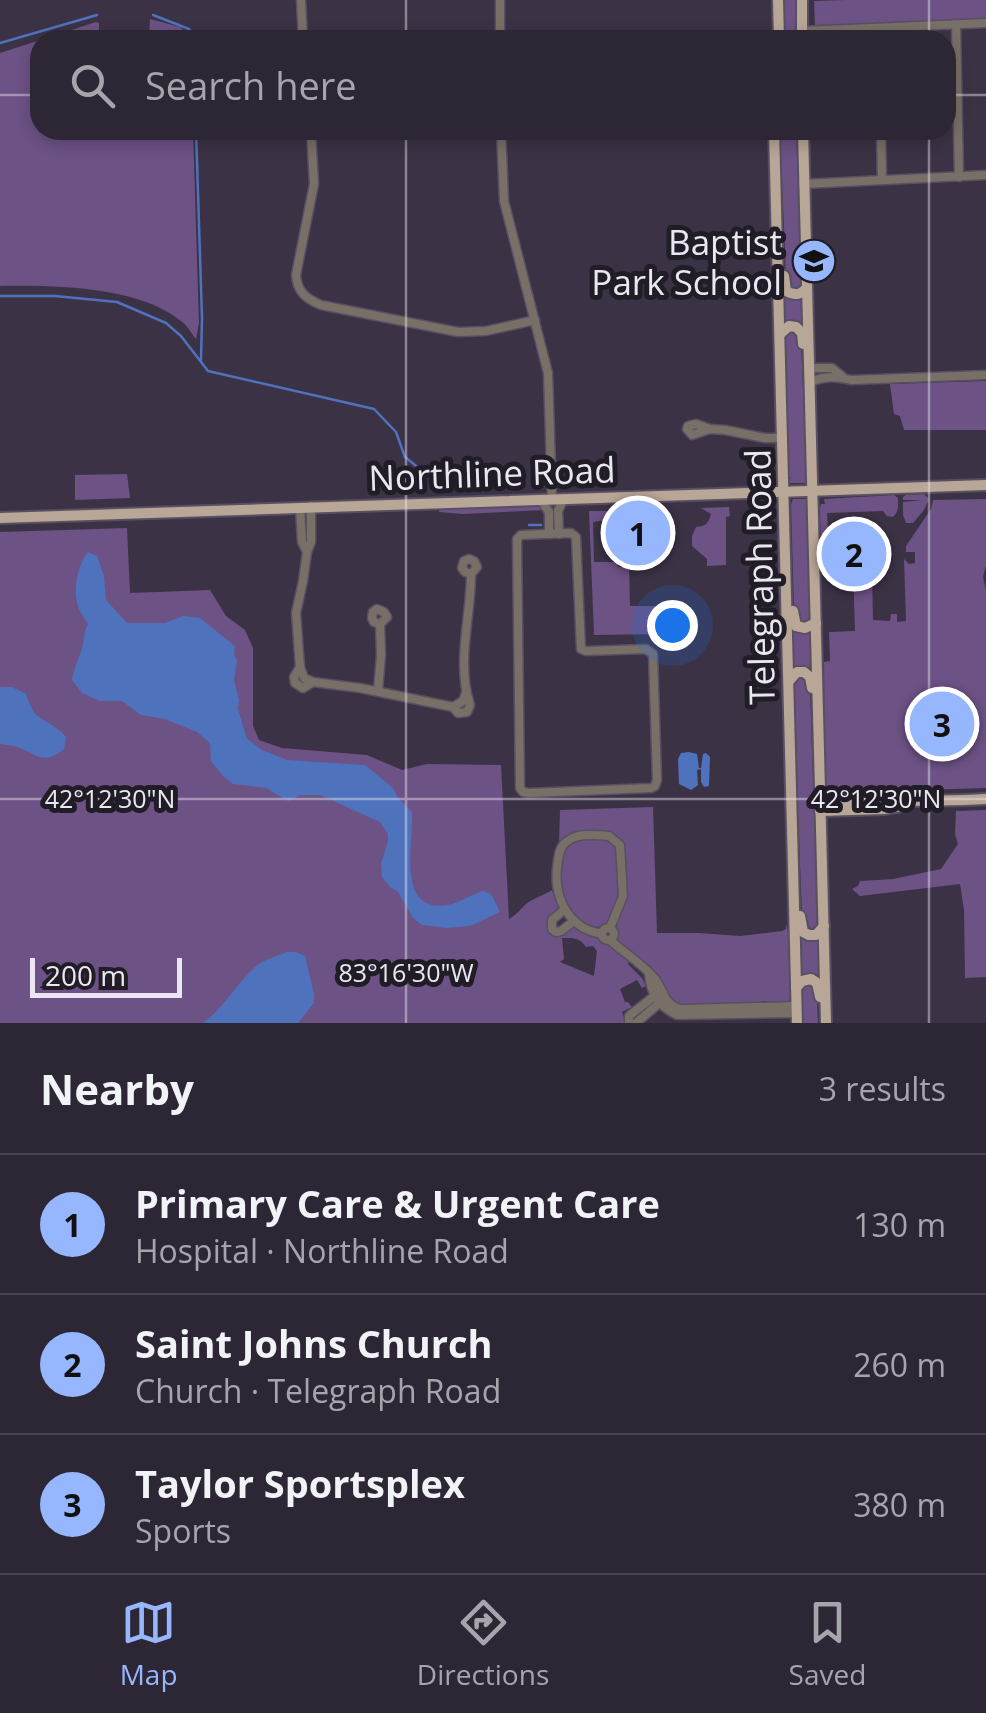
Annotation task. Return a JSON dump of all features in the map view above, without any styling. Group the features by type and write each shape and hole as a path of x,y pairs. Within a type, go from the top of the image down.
{"main road":[{"path":"775,0 776,30"},
{"path":"802,0 802,30"},
{"name":"Telegraph Road","path":"774,140 797,1014"},
{"name":"Telegraph Road","path":"800,140 810,368 823,1023"},
{"path":"776,193 782,220 786,291 794,295 807,288"},
{"path":"780,334 792,326 802,333 805,402 811,429"},
{"name":"Northline Road","path":"0,518 986,485"},
{"path":"785,511 790,526 793,619 800,628 816,623"},
{"path":"788,682 800,672 808,674 811,680 813,746 820,772"},
{"path":"820,806 884,800 986,799"},
{"path":"792,831 799,858 802,927 805,934 812,936 824,926"},
{"path":"796,988 806,979 817,983 823,1023"}],"street":[{"path":"301,0 302,30"},
{"path":"500,0 500,30"},
{"path":"859,30 986,23"},
{"path":"956,24 959,177"},
{"path":"312,140 314,184 296,275 297,285 307,298 320,305 458,332 486,331 535,320"},
{"path":"502,140 504,202 548,373 558,498 554,534"},
{"path":"881,140 882,180"},
{"path":"804,188 986,176"},
{"path":"810,368 832,368 850,380 986,375"},
{"path":"810,382 820,377 842,376"},
{"path":"710,429 783,438"},
{"path":"540,499 549,512 554,534"},
{"path":"306,507 302,542 306,552 296,613 300,667 304,678 313,682 453,707 463,702 470,574"},
{"path":"571,533 576,537 581,649 646,649 653,654 657,780 651,788 530,793 520,788 517,539 521,535 554,534 571,533"},
{"path":"378,691 380,624"},
{"path":"608,934 623,896 622,850 612,837 575,837 560,849 555,881 558,896 574,921 586,930 608,934 648,974 664,1008 677,1015 729,1011 797,1014"},
{"path":"566,909 552,920 552,929 561,931 574,921"},
{"path":"628,1023 629,1016 660,997"},
{"path":"636,1023 660,997"}],"shaded area":[{"path":"780,0 796,0 797,30 782,30"},
{"path":"986,0 986,19 815,26 814,1"},
{"path":"150,19 183,30 149,30"},
{"path":"96,22 99,30 71,30"},
{"path":"30,43 30,140 193,140 199,323 196,339 183,323 163,309 119,294 69,287 0,286 0,53"},
{"path":"780,140 796,140 802,280 799,287 794,290 786,277"},
{"path":"783,295 794,300 803,298 803,325 792,320 784,322"},
{"path":"791,331 801,344 805,483 788,481 791,478 784,340"},
{"path":"986,381 986,430 904,430 900,416 894,414 890,384"},
{"path":"127,474 130,498 75,500 75,475"},
{"path":"924,494 929,499 924,510 913,523 906,523 903,502 922,500 903,497"},
{"path":"894,495 898,506 893,517 883,511 827,513 828,529 839,528 840,563 824,567 820,508 824,499"},
{"path":"793,499 807,501 811,614 803,623 794,609"},
{"path":"986,499 986,788 825,793 824,662 830,661 829,632 855,631 853,567 867,556 869,564 878,564 872,573 873,620 890,621 891,614 897,614 897,622 906,621 904,559 915,563 915,552 906,552 906,546 933,500"},
{"path":"539,506 546,510 439,512 440,509"},
{"path":"729,507 726,565 707,566 707,559 692,546 696,527 706,524 711,514 701,508"},
{"path":"589,511 613,511 606,520 593,522 594,562 617,562 618,567 629,567 630,606 660,606 661,634 594,635"},
{"path":"127,528 130,593 210,590 226,616 245,630 253,648 253,726 259,740 282,748 367,755 402,770 427,764 501,765 509,919 528,902 552,890 559,908 549,921 550,931 575,928 603,939 642,978 646,986 642,988 637,980 620,989 625,1002 632,1007 622,1012 626,1023 0,1023 0,532","holes":["562,938 593,946 597,951 594,976 560,962 564,959"]},
{"path":"665,611 681,611 681,636 665,636"},
{"path":"792,628 796,632 811,632 812,672 804,666 793,667"},
{"path":"799,676 810,691 818,920 811,929 802,915 793,683"},
{"path":"653,807 657,933 740,936 782,931 786,924 791,942 788,1003 675,1005 651,967 620,945 617,924 627,896 624,842 609,833 592,830 559,843 560,810"},
{"path":"986,810 986,977 965,978 960,884 860,896 852,889 860,881 941,869 958,844 956,811"},
{"path":"604,839 618,850 619,897 608,922 591,926 573,915 566,905 560,884 561,861 573,842"},
{"path":"800,935 819,939 820,977 814,973 801,974"},
{"path":"809,983 817,996 818,1023 802,1023 801,990"}],"water":[{"path":"88,552 97,556 106,600 127,623 165,623 183,616 200,618 235,646 234,680 247,739 287,760 365,765 393,788 412,812 411,872 420,898 431,904 447,905 483,891 491,894 500,912 470,926 422,925 382,877 388,834 380,822 320,795 301,795 288,801 266,788 233,784 211,761 210,743 197,732 165,719 141,715 122,701 100,701 82,693 72,680 88,624 79,609 76,587"},
{"path":"0,687 12,687 26,694 34,712 66,737 64,749 46,758 0,744"},
{"path":"681,753 697,754 699,768 703,754 710,757 709,786 704,787 701,782 701,769 697,770 698,785 691,790 679,784 678,759"},
{"path":"287,952 305,956 314,994 314,1003 298,1023 203,1023 256,966"}],"waterway":[{"path":"45,30 97,15"},
{"path":"153,15 190,30"},
{"path":"0,43 30,34"},
{"path":"196,140 201,360"},
{"path":"0,296 117,302 166,323 208,371 374,409 396,432 405,457 435,481"},
{"path":"529,525 541,525"}],"place":[{"name":"Baptist Park School","path":"814,261"},
{"name":"Primary Care & Urgent Care","path":"638,533"},
{"name":"Saint Johns Church","path":"854,554"},
{"name":"Taylor Sportsplex","path":"942,724"}]}
